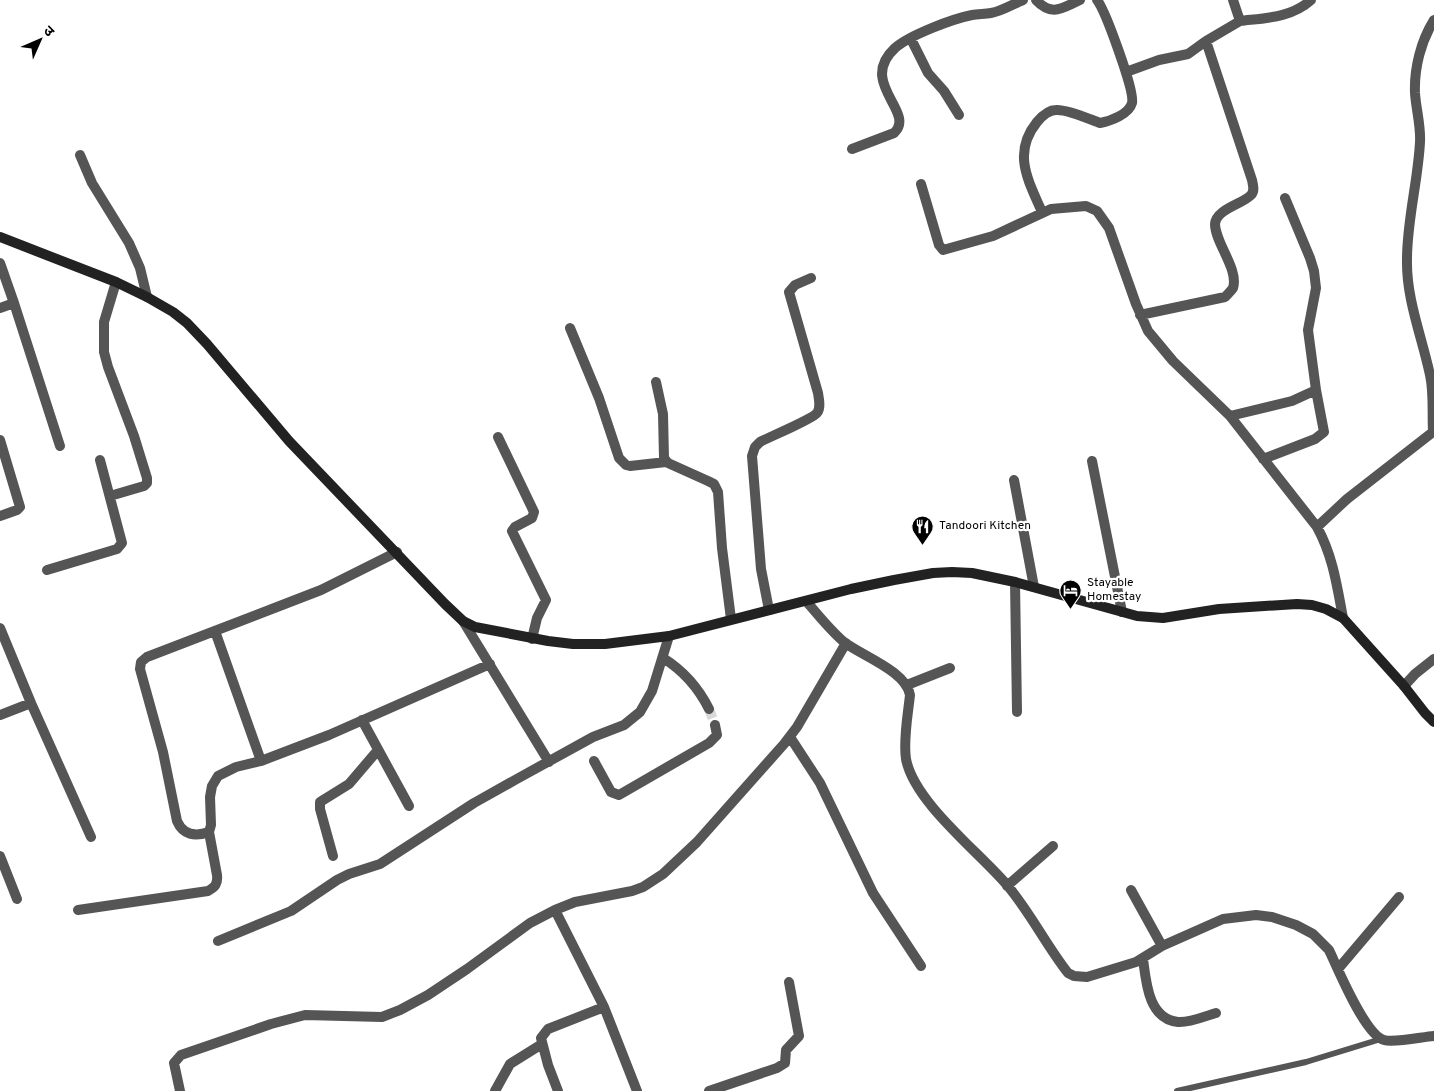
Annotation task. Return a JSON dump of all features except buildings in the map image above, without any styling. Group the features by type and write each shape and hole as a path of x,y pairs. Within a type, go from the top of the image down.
{"street":[{"path":"852,149 894,133 899,128 900,120 881,77 887,58 896,48 939,25 971,15 992,13 1023,0"},
{"path":"1036,0 1043,7 1050,10 1062,8 1080,0"},
{"path":"1042,212 1032,191 1024,163 1025,141 1032,129 1049,111 1058,109 1100,123 1122,114 1128,110 1132,103 1126,72 1097,0"},
{"path":"1233,0 1240,21"},
{"path":"1126,72 1158,60 1188,54 1240,21 1282,16 1296,11 1311,0"},
{"path":"1317,527 1347,499 1434,431 1430,376 1410,294 1407,260 1420,140 1415,92 1417,62 1429,28 1434,20"},
{"path":"911,39 928,74 944,91 959,115"},
{"path":"1140,316 1225,297 1232,288 1233,277 1217,234 1215,222 1218,216 1251,195 1253,189 1252,180 1206,41"},
{"path":"80,155 92,183 124,232 136,256 147,297"},
{"path":"920,184 939,245 943,250 993,236 1051,209 1086,206 1097,211 1109,228 1140,316 1148,331 1173,361 1230,416 1317,527 1331,558 1343,618"},
{"path":"1263,459 1315,439 1324,432 1308,330 1316,288 1310,258 1285,198"},
{"path":"0,237 116,282 173,312 194,330 289,441 463,621 549,762"},
{"path":"0,263 60,446"},
{"path":"769,610 761,569 752,456 754,447 760,442 807,419 817,413 819,409 818,393 789,292 795,285 811,278"},
{"path":"110,496 144,486 147,483 134,436 104,352 104,322 116,282"},
{"path":"0,308 14,303"},
{"path":"570,328 599,398 619,458 630,466 666,462 694,473 716,488 719,496 722,548 731,619"},
{"path":"656,382 662,414 663,454 666,462"},
{"path":"1230,416 1292,400 1316,390"},
{"path":"498,437 534,512 532,518 515,527 512,531 546,600 537,618 532,638"},
{"path":"0,440 20,507 17,510 0,516"},
{"path":"47,570 117,549 120,546 122,538 100,460"},
{"path":"1092,461 1122,612"},
{"path":"1014,480 1034,587"},
{"path":"209,832 188,834 180,827 164,752 140,665 147,657 321,590 397,552"},
{"path":"463,621 475,627 532,638 573,644 593,644 669,636 852,589 933,573 952,572 972,573 1015,582 1137,616 1163,618 1219,610 1297,604 1312,605 1326,609 1343,618 1404,686 1425,714 1434,722"},
{"path":"1015,582 1017,712"},
{"path":"807,602 821,620 846,643 887,668 907,685 910,695 905,748 906,760 917,787 953,830 1007,886 1068,972 1074,976 1086,977 1143,958 1162,946 1223,919 1256,915 1280,920 1313,934 1329,950 1362,1018 1380,1039 1389,1041 1434,1036"},
{"path":"0,628 31,703 91,837"},
{"path":"215,632 261,761"},
{"path":"218,941 291,911 349,874 380,864 474,803 594,737 624,725 640,712 652,691 669,636"},
{"path":"180,1091 174,1063 180,1055 271,1024 304,1015 382,1017 428,995 530,923 555,910 575,902 632,891 653,882 697,842 790,737 846,643"},
{"path":"663,658 685,674 703,697 709,709"},
{"path":"1404,686 1415,674 1434,659"},
{"path":"78,910 208,891 214,888 218,881 209,832 212,825 210,797 214,780 227,771 295,749 490,664"},
{"path":"907,685 950,668"},
{"path":"0,715 31,703"},
{"path":"362,720 409,806"},
{"path":"594,761 611,792 620,795 709,743 717,735 715,725"},
{"path":"790,737 820,783 873,893 921,966"},
{"path":"333,856 320,809 320,802 348,784 378,750"},
{"path":"1007,886 1054,846"},
{"path":"0,856 17,899"},
{"path":"1131,890 1162,946"},
{"path":"1338,969 1399,897"},
{"path":"555,910 604,1007 637,1091"},
{"path":"1143,958 1151,1000 1163,1016 1179,1022 1216,1013"},
{"path":"710,1091 777,1068 785,1063 785,1052 799,1033 789,982"},
{"path":"558,1091 541,1038 548,1029 604,1007"},
{"path":"495,1091 510,1064 542,1044"}],"lane":[{"path":"1178,1091 1306,1062 1380,1039"}],"tunnel":[{"path":"709,709 715,725"}],"place":[{"name":"Tandoori Kitchen","path":"923,545"},
{"name":"Stayable Homestay","path":"1071,609"}]}
